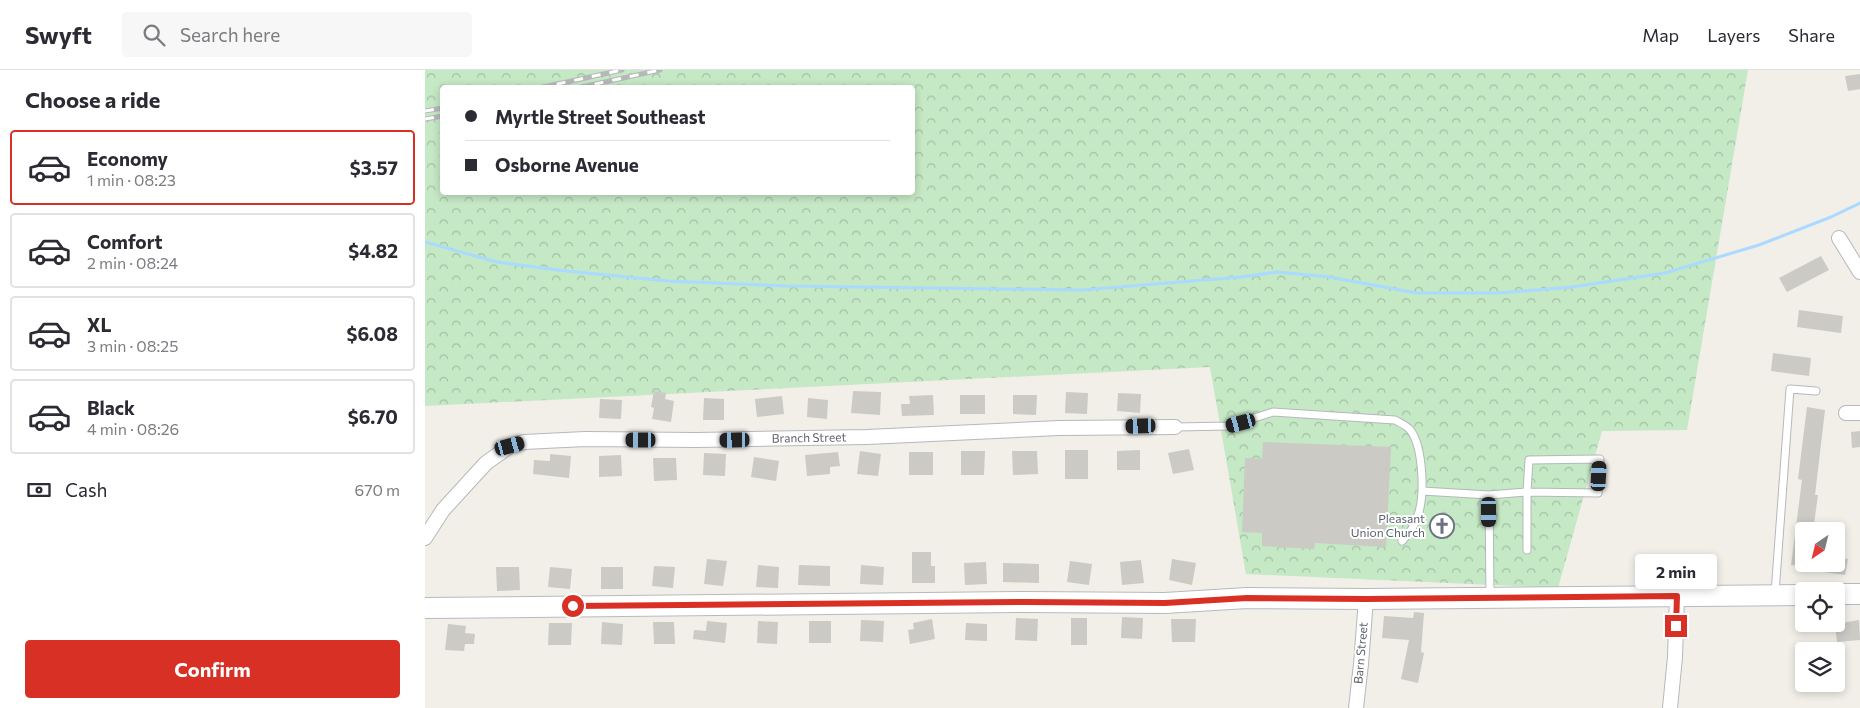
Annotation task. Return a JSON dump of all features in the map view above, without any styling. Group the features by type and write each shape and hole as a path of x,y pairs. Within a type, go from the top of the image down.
{"street":[{"path":"1839,238 1860,272"},
{"path":"1845,413 1860,413"},
{"name":"Branch Street","path":"425,538 443,510 486,463 510,446 524,442 585,439 697,440 837,437 1059,428 1175,427"},
{"path":"1845,594 1860,594"},
{"path":"425,608 1025,602 1165,603 1247,598 1366,599 1795,595"},
{"path":"1669,708 1675,657 1677,596"},
{"name":"Barn Street","path":"1355,708 1361,664 1366,599"}],"lane":[{"path":"1775,595 1790,389 1816,391"},
{"path":"1175,427 1229,426 1273,412 1395,420 1410,429 1416,440 1420,460 1422,491 1419,513 1413,529 1402,541"},
{"path":"1422,491 1489,496 1527,492 1598,493 1600,459 1529,460 1527,492 1527,550"},
{"path":"1489,496 1490,598"}],"green space":[{"path":"425,70 1748,70 1687,430 1602,431 1558,588 1246,574 1210,367 425,406"}],"building":[{"path":"1860,74 1860,89 1848,91 1845,76"},
{"path":"1821,256 1829,270 1787,292 1779,278"},
{"path":"1799,310 1843,316 1841,333 1797,327"},
{"path":"1773,353 1811,358 1809,376 1771,371"},
{"path":"654,391 666,393 665,399 674,401 671,422 652,419 654,408 651,407"},
{"path":"853,391 881,392 880,415 851,413"},
{"path":"1066,392 1088,393 1087,414 1065,413"},
{"path":"1118,393 1141,394 1140,413 1117,411"},
{"path":"933,395 934,415 902,416 901,404 910,404 909,396"},
{"path":"960,395 985,395 985,414 960,414"},
{"path":"1013,395 1037,395 1036,415 1013,414"},
{"path":"782,396 784,414 757,417 755,399"},
{"path":"704,398 724,399 724,420 703,420"},
{"path":"808,398 828,400 827,419 807,417"},
{"path":"600,399 622,400 621,419 599,418"},
{"path":"1807,407 1825,410 1815,495 1818,495 1814,522 1797,522 1802,480 1798,479"},
{"path":"1860,431 1860,447 1852,448 1851,432"},
{"path":"1263,442 1391,447 1386,547 1315,543 1314,549 1262,546 1262,533 1242,532 1245,458 1262,459"},
{"path":"1189,449 1194,470 1173,474 1168,453"},
{"path":"1065,450 1088,450 1088,479 1065,479"},
{"path":"1140,450 1140,470 1117,470 1117,451"},
{"path":"860,451 881,454 878,476 857,474"},
{"path":"961,451 985,451 984,475 961,475"},
{"path":"1012,451 1037,451 1038,474 1013,475"},
{"path":"838,452 840,466 830,467 830,474 807,476 805,455"},
{"path":"909,452 933,452 933,475 909,475"},
{"path":"704,453 726,454 725,476 703,475"},
{"path":"550,454 571,456 569,478 533,474 534,460 550,461"},
{"path":"621,455 622,476 599,477 599,456"},
{"path":"754,457 779,461 776,481 751,477"},
{"path":"653,458 676,458 677,480 654,481"},
{"path":"1795,534 1795,565 1791,565"},
{"path":"912,552 931,552 931,566 935,566 935,583 912,583"},
{"path":"1845,558 1848,559 1845,575 1824,572 1845,572"},
{"path":"707,559 727,561 723,586 704,584"},
{"path":"1172,559 1196,563 1192,585 1169,580"},
{"path":"1141,560 1144,583 1122,585 1120,562"},
{"path":"1070,561 1092,564 1089,585 1067,582"},
{"path":"986,562 987,584 965,585 964,563"},
{"path":"1003,563 1039,564 1039,583 1003,582"},
{"path":"758,565 779,567 778,588 756,587"},
{"path":"799,565 830,566 830,586 798,585"},
{"path":"861,565 884,567 883,585 860,584"},
{"path":"654,566 675,567 673,588 652,586"},
{"path":"496,567 519,567 520,590 497,591"},
{"path":"550,567 572,569 570,589 548,587"},
{"path":"601,567 623,567 623,589 601,589"},
{"path":"1414,612 1424,613 1421,652 1424,653 1418,683 1401,679 1409,640 1382,638 1384,616 1413,618"},
{"path":"1122,617 1143,618 1142,639 1121,638"},
{"path":"1016,618 1038,619 1037,641 1015,640"},
{"path":"1071,618 1087,618 1087,645 1071,645"},
{"path":"932,619 935,639 910,644 908,630 914,629 913,623"},
{"path":"1171,619 1196,619 1195,642 1172,642"},
{"path":"861,620 884,621 883,642 860,641"},
{"path":"1859,620 1860,640 1837,642 1836,632 1845,632 1845,622"},
{"path":"707,621 727,623 725,643 693,639 694,630 706,631"},
{"path":"758,621 778,622 777,644 757,643"},
{"path":"809,621 831,621 831,643 809,643"},
{"path":"602,622 623,624 622,645 601,644"},
{"path":"653,622 674,622 675,644 654,644"},
{"path":"549,623 572,623 571,645 548,645"},
{"path":"966,623 987,624 987,641 965,640"},
{"path":"448,624 466,626 465,633 475,634 474,644 465,644 464,651 445,650"}],"waterway":[{"path":"425,242 497,262 668,281 787,286 1082,290 1241,277 1277,272 1329,277 1417,293 1498,293 1572,287 1665,273 1759,245 1831,217 1860,203"}],"railway":[{"path":"553,85 622,70"},
{"path":"591,85 660,70"},
{"path":"425,111 440,108"},
{"path":"425,119 440,116"}],"place":[{"name":"Pleasant Union Church","path":"1442,526"}],"route":[{"path":"573,606 1025,602 1165,603 1247,598 1366,599 1677,596 1676,626"}]}
